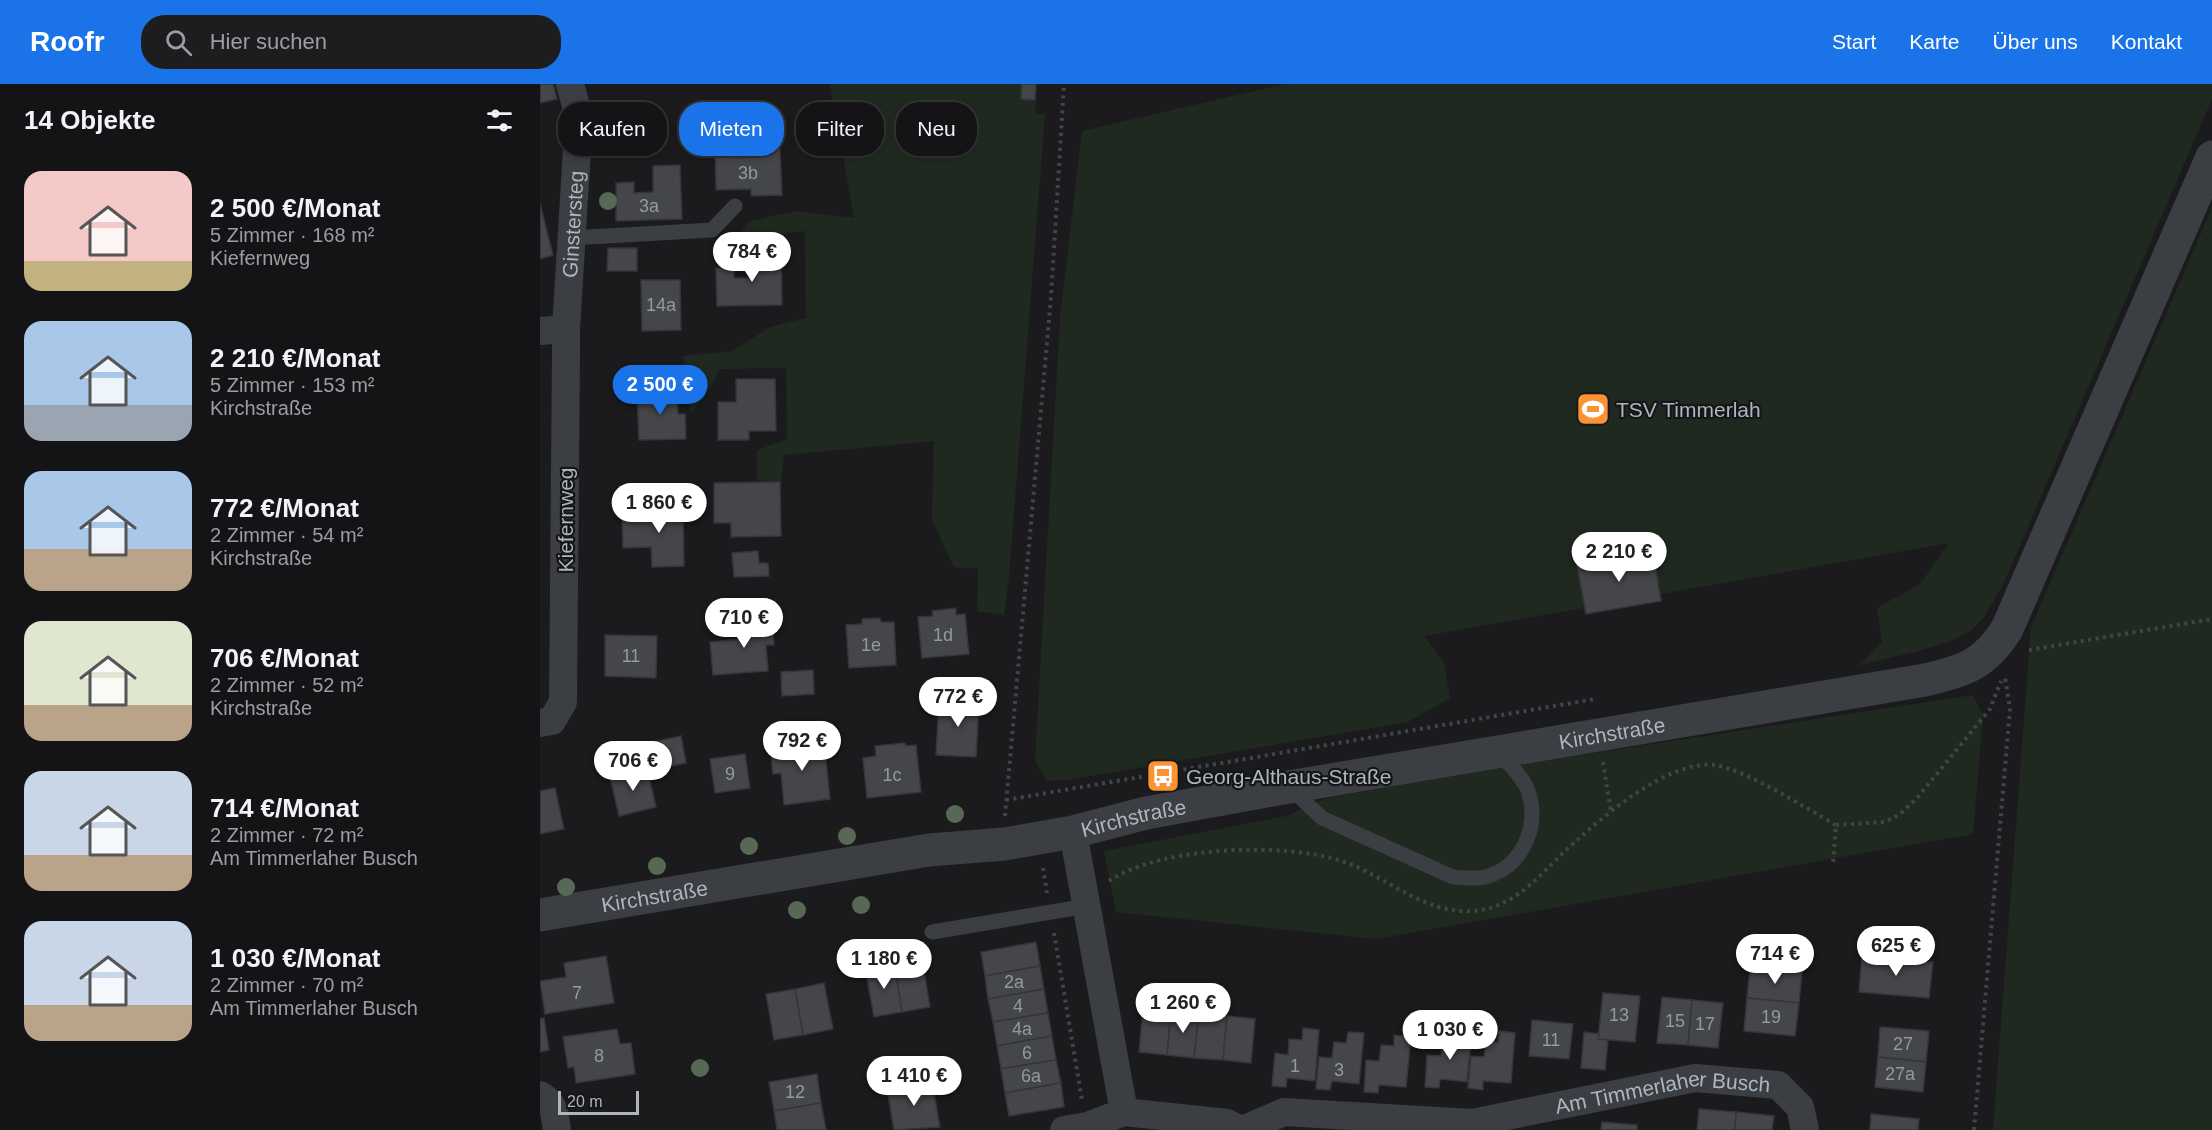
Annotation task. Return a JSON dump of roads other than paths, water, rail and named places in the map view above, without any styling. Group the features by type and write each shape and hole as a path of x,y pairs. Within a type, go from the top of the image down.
{"street":[{"name":"Ginstersteg","path":"553,330 571,238 579,117 570,84"},
{"name":"Kirchstraße","path":"540,915 929,850 1005,844 1073,832 1146,813 1289,787 1497,751 1598,737 1948,675 1979,662 1998,644 2026,589 2212,157"},
{"name":"Kiefernweg","path":"540,723 552,721 563,702 553,330"},
{"path":"1073,832 1124,1112"},
{"name":"Am Timmerlaher Busch","path":"1242,1130 1284,1112 1472,1123 1526,1120 1695,1078 1778,1085 1800,1107 1805,1130"},
{"path":"540,1095 548,1099 555,1113 557,1130"},
{"path":"1075,1128 1124,1112 1227,1123 1242,1130"}],"lane":[{"path":"571,238 712,230 735,206"},
{"path":"1289,787 1322,818 1453,877 1474,879 1494,874 1508,866 1527,840 1531,824 1532,806 1528,790 1497,751"},
{"path":"932,932 1087,906"}],"place":[{"name":"TSV Timmerlah","path":"1593,409"},
{"name":"Georg-Althaus-Straße","path":"1163,776"}]}
